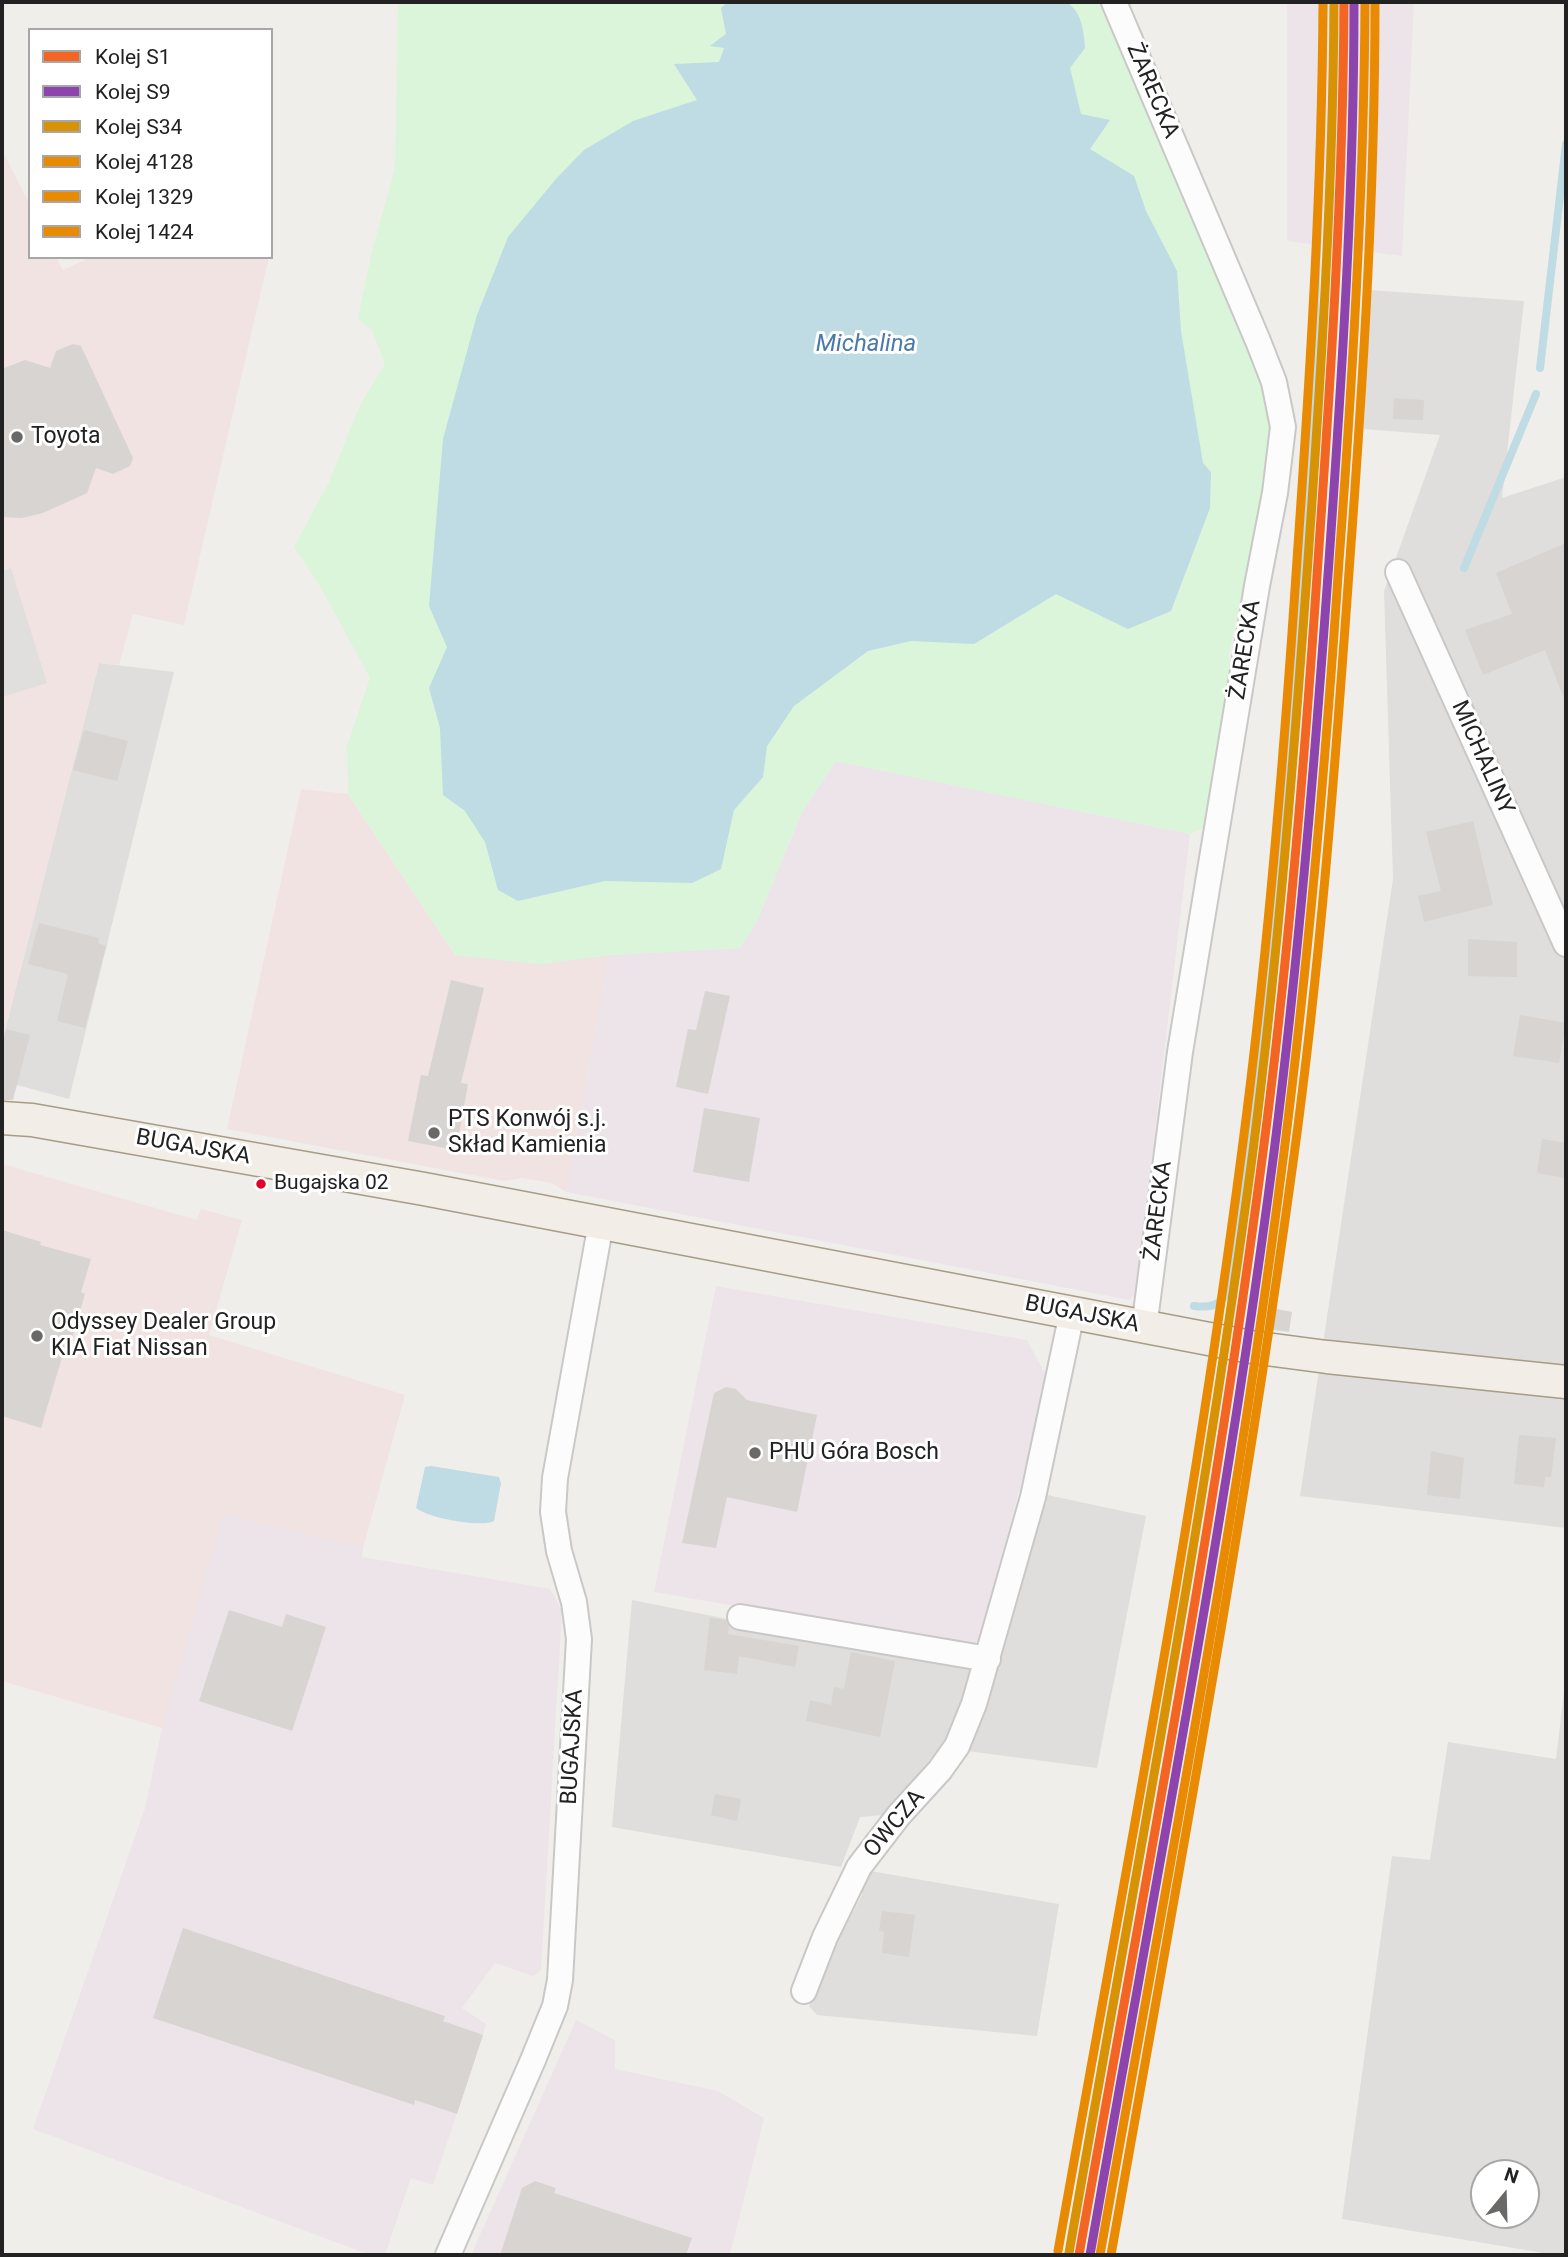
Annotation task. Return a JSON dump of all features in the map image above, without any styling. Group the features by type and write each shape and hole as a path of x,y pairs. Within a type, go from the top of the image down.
{"main road":[{"path":"2,1104 17,1119"},
{"name":"BUGAJSKA","path":"2,1110 17,1119 266,1160 874,1273 1144,1328 1328,1357 1566,1382"}],"street":[{"name":"ŻARECKA","path":"1114,2 1258,341 1274,382 1283,427 1275,493 1257,586 1180,1052 1144,1328"},
{"name":"MICHALINY","path":"1398,572 1566,944"},
{"name":"BUGAJSKA","path":"448,2255 555,2006 560,1980 579,1639 574,1602 559,1551 553,1512 555,1478 601,1223"},
{"name":"OWCZA","path":"804,1991 825,1937 859,1867 957,1746 974,1704 1032,1497 1072,1313"},
{"path":"740,1617 988,1659"}],"shaded area":[{"path":"1287,2 1414,2 1402,256 1287,241"},
{"path":"2,150 28,201 28,259 57,259 63,270 87,259 269,259 184,625 133,614 119,665 99,663 5,1031 2,1030"},
{"path":"1369,290 1524,301 1502,498 1566,477 1566,1528 1300,1496 1393,879 1384,591 1440,435 1364,429"},
{"path":"11,568 47,683 2,697 2,571"},
{"path":"99,663 174,672 69,1099 2,1081 2,1042"},
{"path":"836,761 1190,834 1136,1291 1130,1300 566,1192 609,955 740,948 757,921 802,812"},
{"path":"301,789 348,794 455,955 540,964 609,955 566,1192 552,1183 522,1178 504,1181 227,1129"},
{"path":"2,1164 197,1220 201,1209 242,1220 209,1335 405,1395 363,1548 223,1515 162,1728 2,1681"},
{"path":"716,1286 1027,1340 1048,1379 981,1637 976,1643 969,1646 654,1592"},
{"path":"1047,1495 1146,1516 1097,1768 967,1751 996,1677"},
{"path":"223,1514 363,1548 362,1557 550,1589 562,1610 541,1970 533,1976 495,1963 462,2008 486,2024 483,2035 433,2185 411,2178 385,2255 370,2255 33,2129 145,1808 162,1728"},
{"path":"632,1600 973,1668 954,1731 884,1815 860,1817 841,1867 612,1827"},
{"path":"1566,1675 1566,2255 1342,2219 1392,1856 1430,1860 1448,1742 1556,1759"},
{"path":"865,1870 1059,1904 1037,2036 817,2015 809,2006 822,1980 838,1926 853,1912 862,1895 859,1886"},
{"path":"576,2020 615,2040 615,2069 718,2091 764,2118 730,2255 471,2255"}],"green space":[{"name":"Michalina","path":"398,2 1106,2 1263,375 1273,419 1263,494 1228,659 1245,663 1218,821 1190,834 836,761 802,812 757,921 740,948 609,955 540,964 455,955 348,794 347,746 370,678 321,588 294,547 329,482 360,405 385,364 372,330 358,319 371,255 395,168"}],"water":[{"name":"Michalina","path":"728,2 1066,2 1076,11 1081,22 1085,48 1070,68 1081,114 1110,120 1090,149 1134,176 1146,211 1177,271 1181,331 1203,463 1211,472 1210,508 1171,611 1128,629 1056,594 974,644 911,641 868,651 794,706 767,746 763,777 734,810 721,869 692,883 605,881 518,901 498,890 485,842 465,811 443,795 440,728 429,688 447,647 429,606 443,439 477,315 508,237 584,150 633,121 697,100 674,64 719,62 724,48 710,46 726,34 721,8"},
{"path":"425,1467 499,1477 501,1483 494,1521 455,1521 416,1508"}],"building":[{"path":"73,344 81,346 133,458 130,466 113,474 96,468 87,493 43,513 22,518 2,517 2,369 25,360 50,368 56,351"},
{"path":"1394,398 1424,400 1423,420 1393,419"},
{"path":"1566,543 1565,701 1545,650 1483,675 1465,630 1512,614 1496,573"},
{"path":"84,730 128,741 117,781 73,770"},
{"path":"1473,821 1493,905 1424,922 1418,896 1441,891 1426,832"},
{"path":"39,923 99,938 98,943 106,946 85,1028 57,1021 68,974 28,964"},
{"path":"1468,939 1517,942 1517,977 1468,976"},
{"path":"451,980 484,988 461,1083 468,1084 456,1150 408,1141 421,1075 428,1076"},
{"path":"705,991 730,996 708,1094 676,1087 688,1029 696,1030"},
{"path":"1520,1015 1566,1023 1559,1063 1513,1056"},
{"path":"6,1029 30,1035 13,1100 2,1100 2,1047"},
{"path":"704,1108 760,1118 749,1182 693,1172"},
{"path":"1542,1139 1566,1143 1566,1178 1537,1173"},
{"name":"Odyssey Dealer Group KIA Fiat Nissan","path":"2,1230 41,1242 40,1245 91,1259 81,1292 85,1294 70,1345 66,1344 41,1428 2,1416"},
{"path":"1272,1308 1292,1312 1289,1332 1268,1329"},
{"name":"PHU Góra Bosch","path":"726,1387 736,1389 747,1400 817,1415 797,1512 727,1497 716,1548 682,1543 714,1393"},
{"path":"1519,1435 1556,1438 1551,1477 1545,1477 1544,1487 1514,1484"},
{"path":"1431,1451 1464,1458 1460,1499 1427,1495"},
{"path":"229,1610 282,1627 286,1614 326,1627 292,1731 199,1701"},
{"path":"710,1618 726,1620 728,1634 799,1646 795,1667 739,1656 737,1674 704,1670"},
{"path":"851,1652 895,1661 880,1737 806,1721 810,1700 831,1705 834,1687 844,1689"},
{"path":"715,1794 741,1799 737,1821 711,1815"},
{"path":"882,1911 915,1915 909,1957 882,1953 884,1932 879,1931"},
{"path":"183,1928 445,2016 443,2021 483,2035 457,2114 415,2100 414,2105 153,2018"},
{"path":"535,2181 556,2188 554,2193 692,2238 686,2255 500,2255 522,2188"}],"waterway":[{"path":"1305,519 1312,422 1324,2"},
{"path":"1540,368 1566,144"},
{"path":"1464,568 1536,394"},
{"path":"1194,1306 1214,1305 1222,1300 1228,1291 1270,955 1305,527"}],"rail line":[{"name":"1329","path":"1058,2251 1180,1564 1223,1288 1251,1076 1281,782 1302,490 1318,211 1323,2"},
{"name":"S34","path":"1069,2253 1213,1427 1262,1077 1291,782 1313,490 1329,212 1334,2"},
{"name":"S1","path":"1079,2255 1201,1566 1244,1290 1272,1078 1302,783 1323,491 1339,212 1344,2"},
{"name":"S9","path":"1090,2255 1212,1567 1255,1291 1283,1078 1312,783 1334,491 1350,212 1354,2"},
{"name":"4128","path":"1100,2255 1245,1429 1293,1078 1322,783 1349,421 1360,212 1365,2"},
{"name":"1424","path":"1111,2255 1230,1574 1303,1089 1332,794 1359,430 1370,216 1375,2"}],"place":[{"name":"Toyota","path":"17,437"},
{"name":"PTS Konwój s.j. Skład Kamienia","path":"434,1133"},
{"name":"Bugajska 02","path":"261,1184"},
{"name":"Odyssey Dealer Group KIA Fiat Nissan","path":"37,1336"},
{"name":"PHU Góra Bosch","path":"755,1453"}]}
